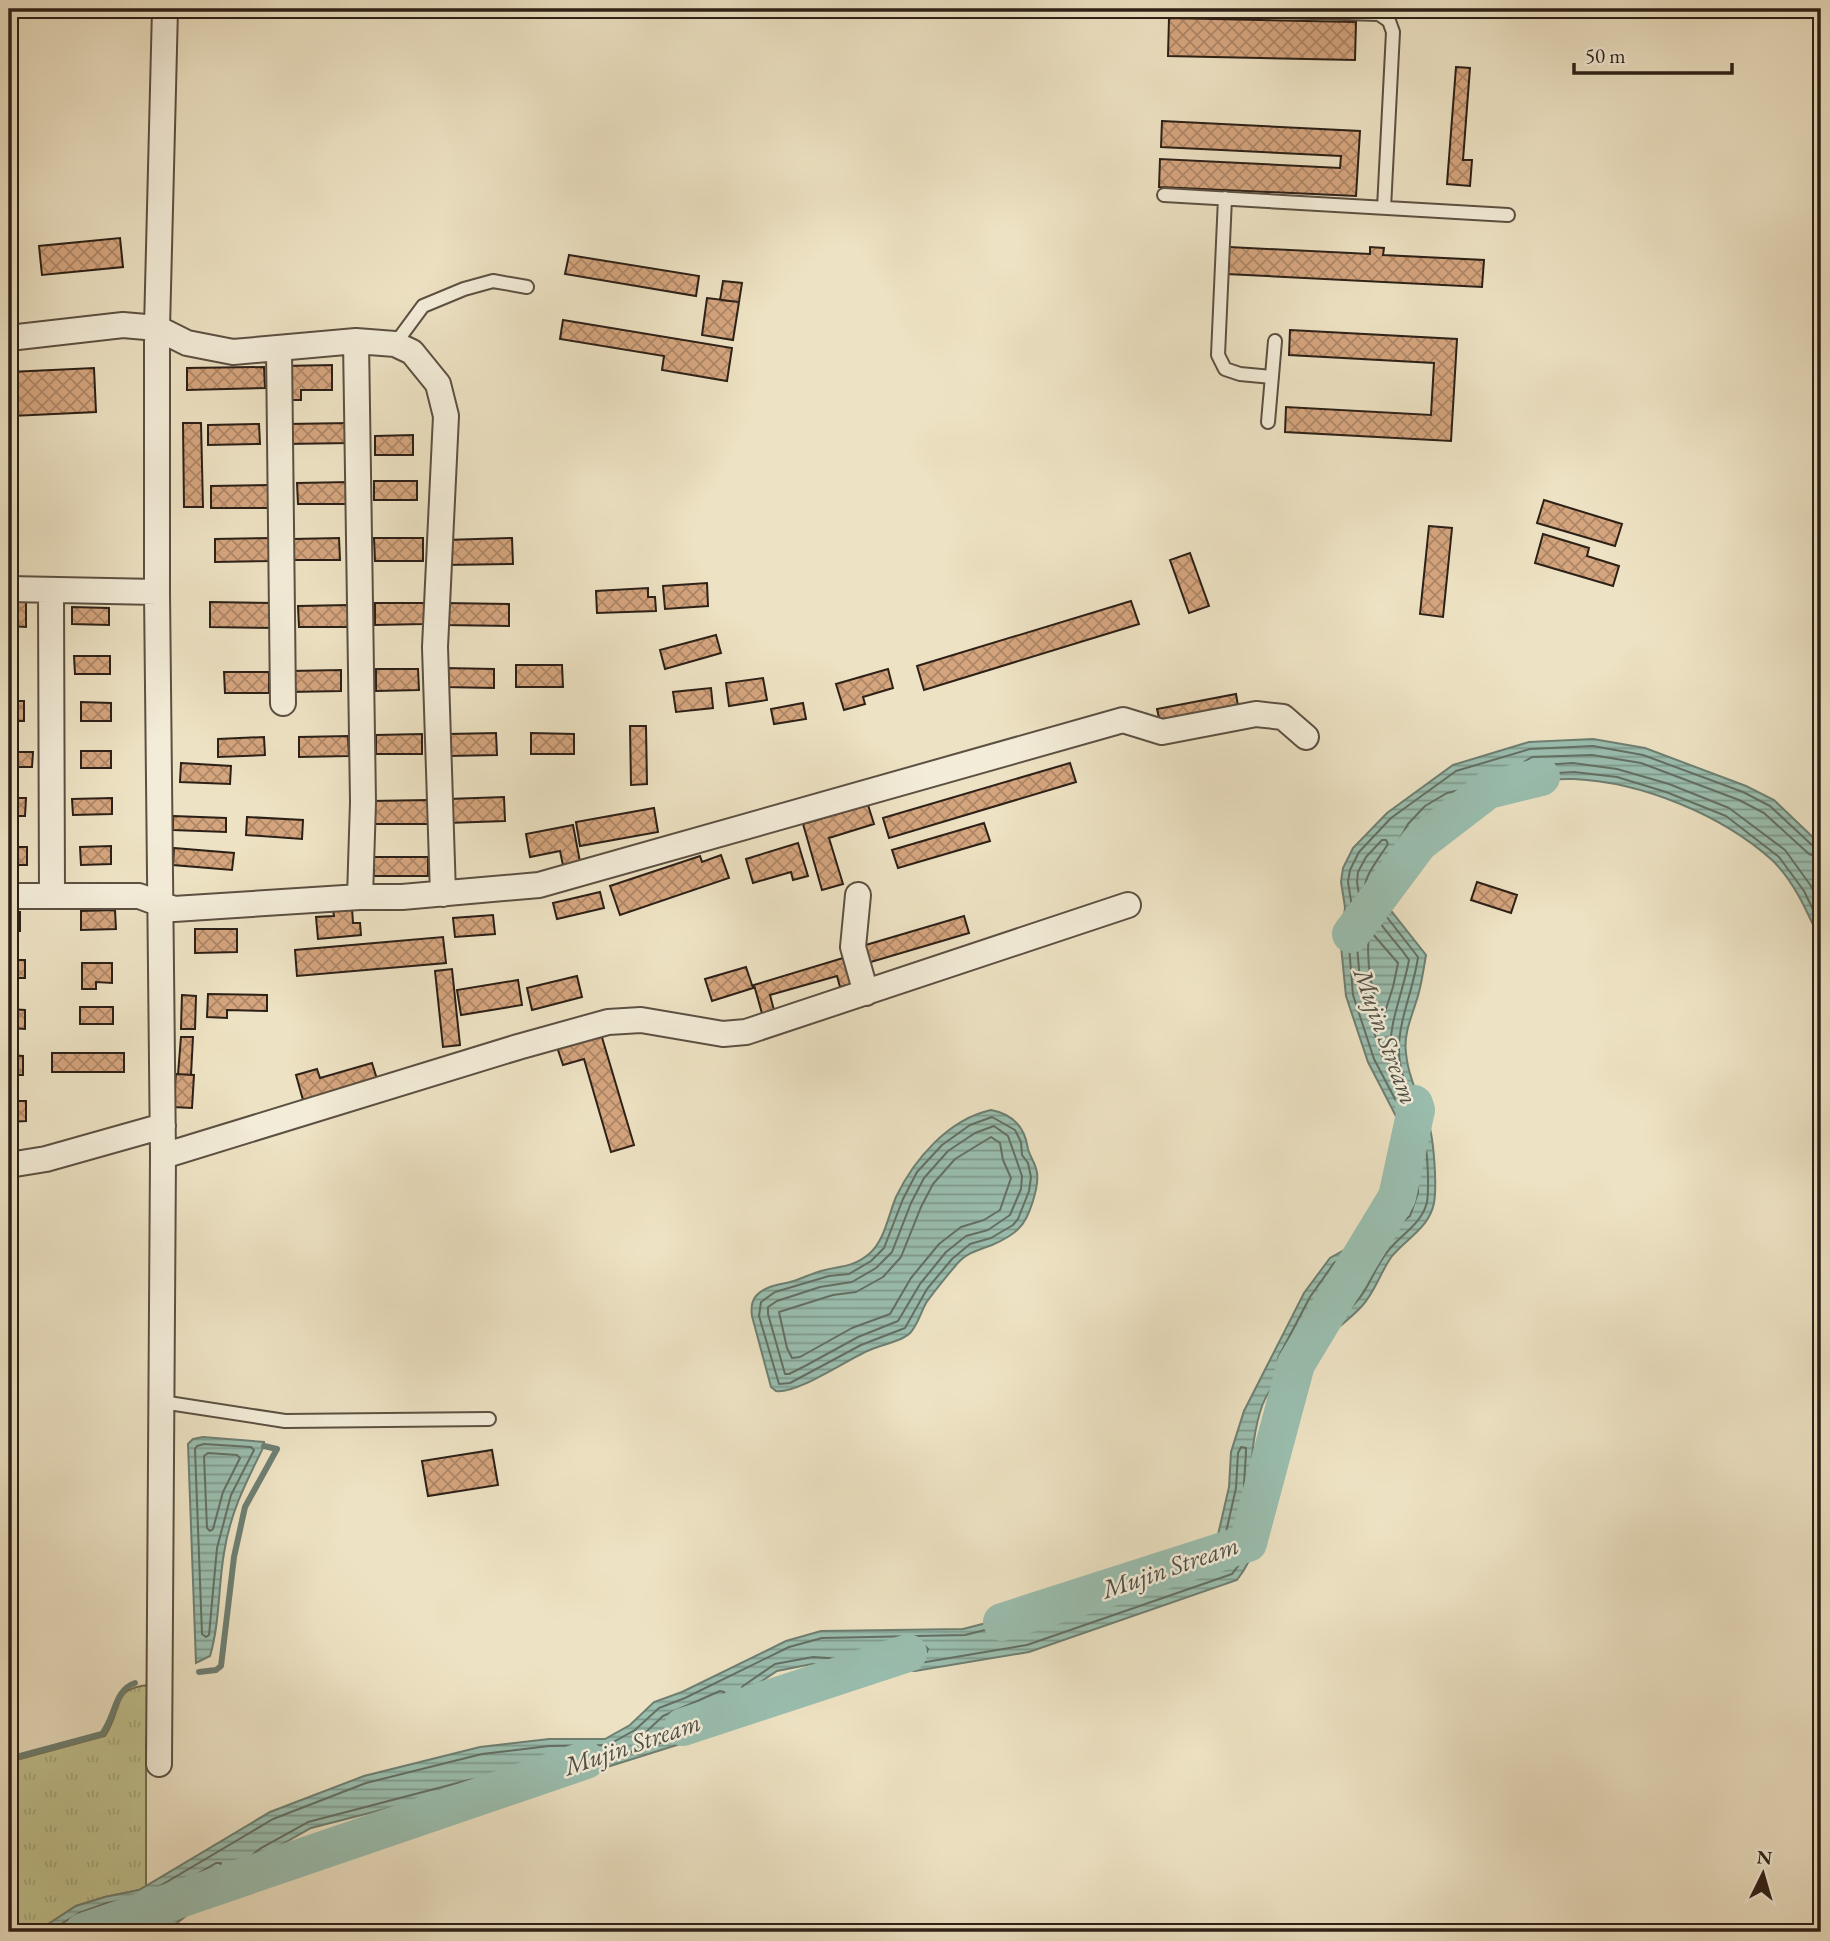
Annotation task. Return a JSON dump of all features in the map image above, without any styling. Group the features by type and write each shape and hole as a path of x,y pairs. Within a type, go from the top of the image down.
{"street":[{"path":"159,1765 163,1126 157,592 158,328 165,9"},
{"path":"9,338 123,325 158,328 187,343 233,352 356,341 395,344 412,352 438,384 446,416 435,647 443,894"},
{"path":"356,341 363,802 360,897"},
{"path":"279,349 283,703"},
{"path":"9,589 157,592"},
{"path":"51,590 52,896"},
{"path":"9,896 139,895 174,909 360,897 402,897 539,885 1123,720 1162,732 1256,714 1283,718 1306,737"},
{"path":"858,895 853,947 866,993"},
{"path":"163,1156 608,1022 641,1020 723,1034 746,1032 1128,905"},
{"path":"9,1165 46,1160 163,1126"}],"lane":[{"path":"1217,9 1379,15 1389,21 1393,32 1384,208"},
{"path":"1164,195 1508,215"},
{"path":"1225,198 1217,355 1225,369 1240,374 1272,377"},
{"path":"395,344 423,306 464,289 493,281 527,287"},
{"path":"1268,422 1275,341"},
{"path":"162,1402 285,1421 489,1419"}],"green space":[{"path":"151,1685 146,1743 146,1886 76,1906 39,1930 9,1932 9,1762 105,1736 123,1695 129,1690"}],"water":[{"path":"1593,739 1645,748 1746,786 1774,800 1821,845 1821,942 1794,888 1772,860 1730,829 1705,815 1653,794 1600,781 1544,780 1462,796 1425,815 1413,830 1381,885 1385,903 1426,955 1405,1045 1409,1070 1431,1136 1435,1173 1434,1203 1422,1226 1392,1256 1362,1306 1280,1377 1262,1406 1252,1455 1255,1543 1252,1554 1237,1580 1029,1652 915,1671 812,1664 777,1671 747,1691 727,1719 699,1738 585,1774 524,1778 471,1787 311,1828 265,1854 173,1926 156,1932 27,1932 39,1930 76,1906 139,1890 270,1812 364,1776 480,1747 549,1739 605,1739 630,1725 654,1702 682,1692 786,1641 821,1631 963,1629 1193,1570 1208,1560 1217,1539 1229,1487 1231,1452 1244,1411 1304,1293 1330,1258 1382,1229 1406,1210 1411,1191 1411,1171 1399,1122 1368,1062 1346,996 1341,946 1345,907 1341,882 1343,868 1353,848 1387,813 1453,765 1529,742"},
{"path":"991,1110 1006,1115 1021,1128 1036,1170 1035,1194 1023,1224 1007,1238 973,1252 960,1261 926,1303 908,1335 877,1347 796,1387 776,1391 771,1387 752,1316 756,1296 768,1288 849,1265 869,1254 882,1235 896,1197 923,1155 947,1131"},
{"path":"203,1437 264,1442 264,1446 230,1524 210,1656 196,1663 188,1444 193,1439"}],"building":[{"path":"1169,18 1356,22 1355,60 1168,56"},
{"path":"1456,67 1470,68 1463,160 1472,160 1470,186 1447,184"},
{"path":"1162,121 1360,131 1356,196 1159,187 1160,159 1340,168 1341,156 1161,147"},
{"path":"120,238 123,267 42,275 39,246"},
{"path":"1229,247 1370,254 1370,247 1384,248 1383,255 1484,260 1482,287 1227,274"},
{"path":"569,255 699,276 696,296 565,274"},
{"path":"723,281 742,283 739,302 720,300"},
{"path":"707,298 739,302 733,340 702,335"},
{"path":"563,320 732,348 727,381 662,370 664,356 560,339"},
{"path":"1290,330 1457,339 1451,441 1285,432 1286,407 1431,415 1434,363 1289,355"},
{"path":"332,365 332,390 301,390 301,400 284,400 283,366"},
{"path":"264,367 265,388 187,390 187,368"},
{"path":"94,368 96,412 12,416 10,372"},
{"path":"183,423 201,423 203,507 184,507"},
{"path":"350,423 351,443 286,444 286,424"},
{"path":"259,424 260,444 208,445 208,425"},
{"path":"413,435 413,455 375,455 375,436"},
{"path":"374,481 417,481 417,500 374,500"},
{"path":"350,482 350,504 298,504 297,483"},
{"path":"270,485 270,508 211,508 211,486"},
{"path":"1544,500 1622,524 1615,546 1537,523"},
{"path":"1429,526 1452,528 1443,617 1420,614"},
{"path":"1543,534 1589,548 1587,556 1619,566 1613,586 1535,563"},
{"path":"272,538 272,561 215,562 215,539"},
{"path":"339,538 340,560 293,560 293,539"},
{"path":"374,538 423,538 423,561 375,561"},
{"path":"512,538 513,564 445,565 445,540"},
{"path":"1190,553 1209,606 1189,613 1170,560"},
{"path":"707,583 708,606 665,609 663,586"},
{"path":"648,588 648,597 655,597 656,611 597,613 596,591"},
{"path":"9,599 26,599 26,627 9,626"},
{"path":"1131,601 1139,624 924,690 917,666"},
{"path":"210,602 276,603 276,628 210,627"},
{"path":"375,603 424,603 424,624 375,625"},
{"path":"445,603 509,604 509,626 445,625"},
{"path":"348,605 348,627 299,627 298,606"},
{"path":"72,607 109,608 109,625 72,624"},
{"path":"716,635 721,653 665,669 660,650"},
{"path":"74,656 110,656 110,674 75,674"},
{"path":"516,665 562,665 563,687 516,687"},
{"path":"445,668 494,669 494,688 445,687"},
{"path":"376,669 418,669 419,690 376,691"},
{"path":"888,669 893,688 863,697 865,704 844,710 836,684"},
{"path":"341,670 341,691 290,692 290,671"},
{"path":"224,672 269,672 269,693 225,693"},
{"path":"763,678 767,700 729,706 726,683"},
{"path":"711,688 713,708 676,712 673,692"},
{"path":"1236,694 1239,712 1161,726 1157,709"},
{"path":"9,701 24,701 24,721 9,721"},
{"path":"81,702 111,703 111,721 81,721"},
{"path":"803,703 806,719 774,724 771,709"},
{"path":"630,726 646,726 647,784 631,785"},
{"path":"496,733 497,755 449,756 449,734"},
{"path":"531,733 574,734 574,754 531,754"},
{"path":"422,734 422,754 376,754 376,735"},
{"path":"348,736 349,756 299,757 299,737"},
{"path":"264,737 265,755 218,757 218,739"},
{"path":"81,751 111,751 111,768 81,768"},
{"path":"9,752 33,752 32,767 9,767"},
{"path":"181,763 231,766 230,784 180,782"},
{"path":"1070,763 1076,782 889,838 883,818"},
{"path":"504,797 505,821 448,823 448,799"},
{"path":"9,798 26,798 25,816 9,816"},
{"path":"112,798 112,814 73,815 72,799"},
{"path":"429,800 429,824 370,824 370,801"},
{"path":"868,805 874,824 829,838 843,884 822,890 803,824"},
{"path":"654,808 658,832 580,846 576,822"},
{"path":"173,816 226,818 226,832 173,830"},
{"path":"247,817 303,820 302,839 246,835"},
{"path":"984,823 990,841 898,868 892,850"},
{"path":"573,825 581,867 564,870 560,851 530,857 526,834"},
{"path":"798,843 808,876 793,880 791,872 753,883 746,859"},
{"path":"111,846 111,864 81,865 80,847"},
{"path":"9,847 27,847 27,865 9,865"},
{"path":"174,848 234,853 232,870 173,865"},
{"path":"721,855 729,878 620,915 610,886 700,856 702,862"},
{"path":"374,857 428,857 428,876 374,876"},
{"path":"1477,882 1517,895 1511,913 1471,900"},
{"path":"600,892 604,908 557,919 553,903"},
{"path":"352,908 353,923 360,923 361,935 318,939 316,917 334,916 333,910"},
{"path":"115,910 116,929 81,930 81,911"},
{"path":"9,912 20,912 20,931 9,931"},
{"path":"493,915 495,934 455,937 453,918"},
{"path":"964,916 969,933 864,964 859,947"},
{"path":"195,929 237,929 237,952 195,953"},
{"path":"443,937 446,963 297,976 295,950"},
{"path":"843,958 851,984 840,987 837,976 770,995 775,1014 763,1017 754,985"},
{"path":"9,960 25,960 25,978 9,978"},
{"path":"82,963 112,963 112,983 96,982 96,989 82,989"},
{"path":"746,967 753,988 712,1001 705,979"},
{"path":"452,969 460,1045 443,1047 435,971"},
{"path":"577,976 582,997 532,1010 527,988"},
{"path":"518,980 522,1005 461,1015 457,990"},
{"path":"208,994 267,995 267,1011 227,1010 227,1018 207,1017"},
{"path":"182,995 196,996 195,1029 181,1029"},
{"path":"80,1007 113,1007 113,1024 80,1024"},
{"path":"9,1009 25,1010 25,1029 9,1028"},
{"path":"601,1034 634,1145 611,1152 584,1059 563,1065 557,1047"},
{"path":"181,1037 193,1037 191,1075 178,1074"},
{"path":"52,1053 124,1053 124,1072 52,1072"},
{"path":"9,1055 23,1056 23,1075 9,1075"},
{"path":"372,1063 377,1079 303,1100 296,1075 317,1069 320,1078"},
{"path":"176,1074 194,1075 192,1108 173,1107"},
{"path":"9,1101 26,1101 26,1121 9,1122"},
{"path":"492,1450 498,1485 428,1496 422,1461"}],"waterway":[{"name":"Mujin Stream","path":"1351,934 1419,843 1488,790 1541,777"},
{"name":"Mujin Stream","path":"1002,1622 1248,1543 1296,1364 1397,1197 1416,1110 1414,1104"},
{"path":"199,1672 216,1670 221,1666 234,1557 245,1507 277,1449 264,1446"},
{"name":"Mujin Stream","path":"683,1727 908,1653"},
{"path":"9,1759 102,1734 119,1697 128,1686 135,1683"},
{"name":"Mujin Stream","path":"83,1932 586,1760"}]}
